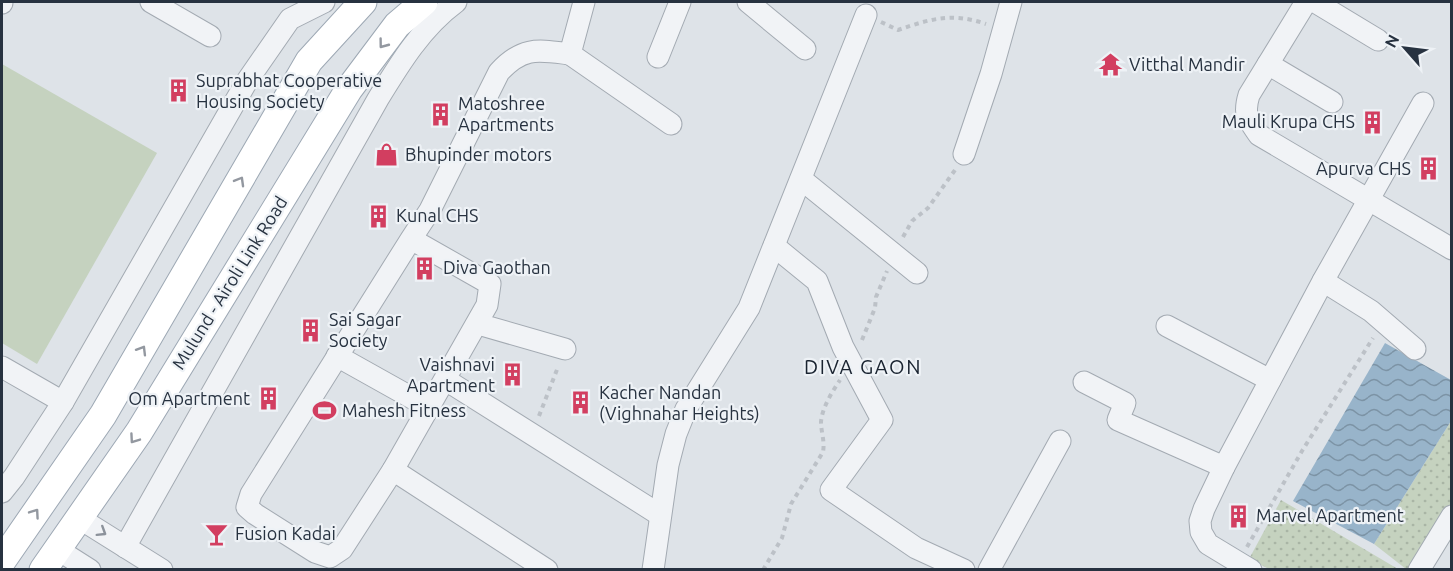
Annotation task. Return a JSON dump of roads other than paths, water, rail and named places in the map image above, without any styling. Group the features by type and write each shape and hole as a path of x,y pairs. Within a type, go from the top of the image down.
{"main road":[{"path":"2,561 103,415 309,61 363,2"},
{"name":"Mulund - Airoli Link Road","path":"50,559 139,432 350,89 397,25 424,2"}],"street":[{"path":"151,2 210,36"},
{"path":"2,492 63,402 247,81 290,19 324,2"},
{"path":"125,547 378,99 406,54 439,14 456,2"},
{"path":"570,54 584,2"},
{"path":"658,57 680,2"},
{"path":"748,2 805,49"},
{"path":"964,154 1011,2"},
{"path":"1306,2 1249,95 1245,109 1248,120 1259,135 1452,249"},
{"path":"1315,2 1378,40"},
{"path":"653,570 668,465 676,434 686,409 749,308 866,15"},
{"path":"411,238 490,284 487,305 393,470 342,549 330,557 315,552 247,507 251,494 411,238 430,210 499,72 511,59 536,50 570,54 671,124"},
{"path":"1268,64 1332,102"},
{"path":"1245,566 1208,544 1201,532 1200,520 1204,509 1323,281 1423,103"},
{"path":"801,178 917,273"},
{"path":"774,246 817,282 843,347 882,420 831,490 916,548 964,570"},
{"path":"1323,281 1371,311 1415,349"},
{"path":"478,324 565,349"},
{"path":"1167,326 1270,380"},
{"path":"338,357 430,408"},
{"path":"2,367 63,402"},
{"path":"446,380 660,515"},
{"path":"1084,382 1125,403 1118,420 1224,467"},
{"path":"989,570 1060,441"},
{"path":"393,470 547,570"},
{"path":"1419,570 1452,516"},
{"path":"79,518 162,570"},
{"path":"50,559 90,570"}],"water":[{"path":"1385,343 1451,380 1451,421 1374,544 1293,501"}],"place":[{"name":"Vitthal Mandir","path":"1111,65"},
{"name":"Suprabhat Cooperative Housing Society","path":"178,91"},
{"name":"Matoshree Apartments","path":"440,114"},
{"name":"Mauli Krupa CHS","path":"1373,122"},
{"name":"Bhupinder motors","path":"387,155"},
{"name":"Apurva CHS","path":"1429,169"},
{"name":"Kunal CHS","path":"378,216"},
{"name":"Diva Gaothan","path":"425,268"},
{"name":"Sai Sagar Society","path":"311,330"},
{"name":"Vaishnavi Apartment","path":"513,375"},
{"name":"Om Apartment","path":"268,399"},
{"name":"Kacher Nandan (Vighnahar Heights)","path":"581,403"},
{"name":"Mahesh Fitness","path":"324,411"},
{"name":"Marvel Apartment","path":"1238,516"},
{"name":"Fusion Kadai","path":"217,534"}],"district":[{"name":"DIVA GAON","path":"863,367"}]}
